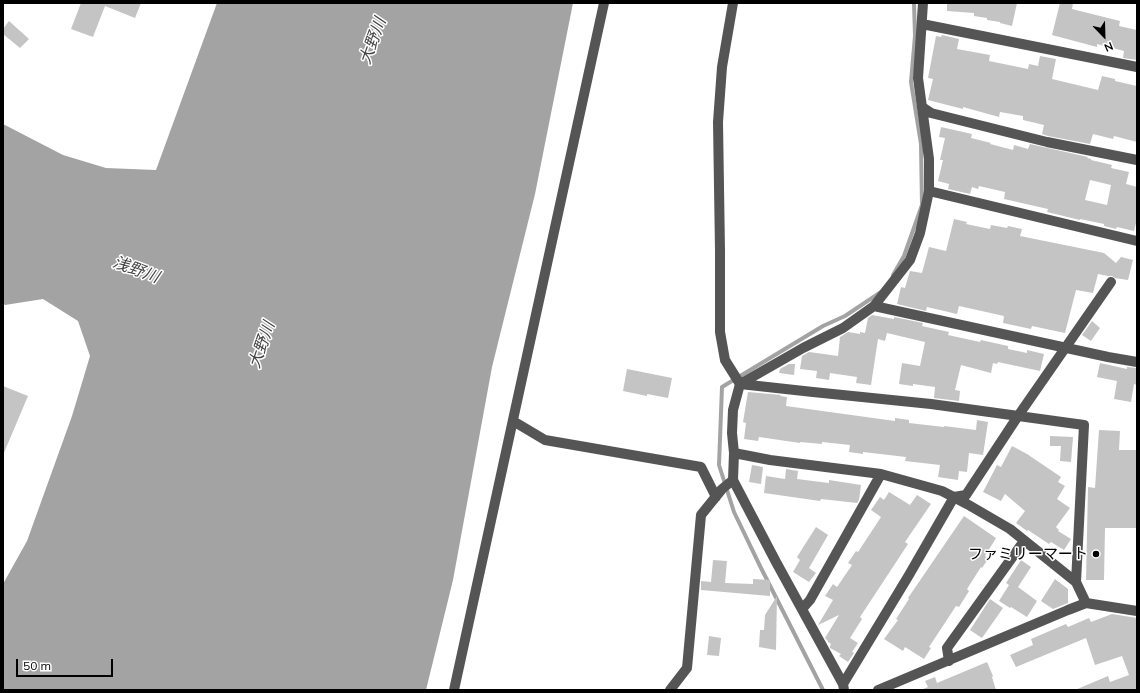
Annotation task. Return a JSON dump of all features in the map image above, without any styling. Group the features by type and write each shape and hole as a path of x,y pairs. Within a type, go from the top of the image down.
{"street":[{"path":"454,690 604,3"},
{"path":"733,3 722,67 718,122 720,332 725,360 740,384"},
{"path":"670,690 687,668 701,514 725,487 734,453 732,433 733,410 740,384 802,348 843,328 874,306 910,260 920,234 929,191 929,159 918,78 923,3"},
{"path":"922,24 1137,67"},
{"path":"922,107 931,113 1026,136 1137,160"},
{"path":"929,191 1137,241"},
{"path":"844,687 954,497 966,494 1111,282"},
{"path":"874,306 1065,348 1137,362"},
{"path":"740,384 931,404 1084,425 1076,582"},
{"path":"513,421 545,440 700,467 725,487 776,562 844,687"},
{"path":"734,453 770,460 881,474 942,491 1010,529 1076,582 1086,603"},
{"path":"802,609 810,600 881,474"},
{"path":"948,661 947,648 1024,541"},
{"path":"878,690 1086,603 1137,611"}],"water":[{"path":"217,3 573,3 535,194 492,367 453,580 426,690 3,690 3,584 27,541 72,416 90,356 78,321 43,299 5,305 3,304 3,124 63,155 106,168 156,170"}],"building":[{"path":"81,3 141,3 135,18 105,6 93,37 71,29"},
{"path":"947,3 1017,3 1012,26 987,20 987,18 974,16 974,13 947,11"},
{"path":"1060,3 1073,3 1072,9 1120,21 1119,26 1137,30 1137,60 1123,58 1124,51 1097,44 1097,47 1052,35"},
{"path":"9,21 29,39 20,48 3,34 3,29"},
{"path":"942,35 959,39 957,49 990,55 989,61 1028,69 1029,64 1038,66 1040,56 1056,59 1052,79 1098,90 1102,76 1115,79 1115,81 1137,86 1137,142 1114,136 1113,139 1093,134 1090,144 1048,136 1042,134 1044,125 1023,120 1023,116 1000,112 999,117 963,107 963,109 928,100 933,79 928,78 936,36 941,37"},
{"path":"941,127 972,134 971,138 1013,150 1014,145 1028,149 1030,144 1088,157 1087,158 1091,160 1112,165 1111,168 1129,172 1126,184 1137,187 1137,219 1134,231 1117,227 1116,229 1104,226 1104,224 1047,212 1048,209 1004,199 1005,192 979,186 978,189 972,187 970,194 948,189 949,184 938,181 943,160 940,160 945,138 939,137","holes":["1090,180 1111,185 1107,205 1085,200"]},
{"path":"954,219 967,222 966,224 990,229 991,225 1022,229 1020,236 1104,253 1116,263 1121,257 1133,260 1128,280 1098,274 1093,293 1076,290 1065,333 1032,326 1031,329 1003,323 1004,316 959,306 957,314 927,307 926,311 897,304 901,287 905,288 910,271 922,273 929,247 946,251"},
{"path":"872,315 894,319 894,317 923,323 922,326 949,332 948,335 1008,346 1008,349 1027,353 1027,350 1044,354 1040,371 998,362 997,364 993,363 991,373 961,365 955,390 960,391 959,401 934,398 935,387 899,384 902,363 920,366 925,342 887,333 885,341 878,339 871,385 856,383 857,377 830,373 829,380 816,378 817,371 800,369 802,356 809,352 838,356 840,337 848,332 860,334 860,332 865,333 868,318"},
{"path":"1092,321 1100,328 1091,341 1082,335"},
{"path":"1100,363 1127,369 1127,367 1137,368 1137,385 1134,384 1131,402 1114,399 1117,381 1097,377"},
{"path":"789,364 795,364 794,375 779,373 780,369"},
{"path":"627,369 672,378 668,398 647,394 647,396 623,391"},
{"path":"3,386 28,396 3,455"},
{"path":"748,392 781,395 780,396 787,397 786,406 895,421 895,418 909,420 909,423 976,430 977,420 988,422 983,455 969,453 967,472 959,471 958,480 938,477 940,465 905,461 906,457 863,452 863,454 849,452 850,445 822,442 822,444 800,443 759,437 758,441 744,439 746,423 743,422"},
{"name":"ファミリーマート","path":"1099,430 1120,431 1119,450 1137,450 1137,528 1105,528 1104,580 1086,580 1088,487 1095,488"},
{"path":"1050,436 1073,437 1071,462 1060,461 1061,446 1050,446"},
{"path":"1012,446 1027,454 1061,477 1058,482 1065,486 1057,499 1070,508 1056,527 1059,530 1058,531 1071,539 1064,550 1051,542 1049,544 1016,523 1025,511 1005,494 1001,501 983,492 997,465 1001,467"},
{"path":"752,465 763,467 761,484 749,482"},
{"path":"786,469 798,471 797,479 829,483 829,480 861,485 859,500 857,503 821,499 820,501 764,493 766,476 785,479"},
{"path":"889,492 910,505 917,495 931,504 905,542 908,544 860,617 862,619 850,638 858,643 848,662 839,656 841,654 830,648 831,644 825,638 839,615 818,625 833,600 825,596 833,584 837,587 852,565 848,563 856,551 858,552 881,517 871,510 880,497 884,500"},
{"path":"964,516 996,538 985,556 988,559 967,589 969,591 959,607 956,606 929,647 931,648 924,659 905,647 903,651 884,639 898,620 896,619 909,599 908,598"},
{"path":"816,527 828,535 809,568 816,573 809,582 793,572 800,560 797,557"},
{"path":"713,560 727,561 725,583 753,584 753,579 770,580 770,596 701,590 701,581 711,582"},
{"path":"1021,560 1031,567 1018,587 1037,601 1027,617 999,601 1009,585 1006,583"},
{"path":"1055,579 1068,589 1068,603 1053,609 1041,601"},
{"path":"777,596 776,650 759,647 760,630 764,630 765,615"},
{"path":"990,599 1003,608 982,638 970,630"},
{"path":"1112,614 1137,618 1137,690 1075,690 1108,676 1110,682 1129,675 1122,656 1095,665 1086,638 1016,667 1010,655 1033,645 1031,639 1066,624 1068,627 1089,618 1091,622"},
{"path":"709,636 721,638 719,656 707,655"},
{"path":"987,662 993,676 996,690 921,690 928,687 925,681 935,677 937,683"}],"waterway":[{"path":"893,275 904,256 922,205 921,144 911,82 915,36 914,3"},
{"path":"823,690 734,512 719,465 722,387 823,326 845,316 881,292"}],"place":[{"name":"ファミリーマート","path":"1096,554"}],"water label":[{"name":"大野川","path":"373,41"},
{"name":"浅野川","path":"136,270"},
{"name":"大野川","path":"262,345"}]}
